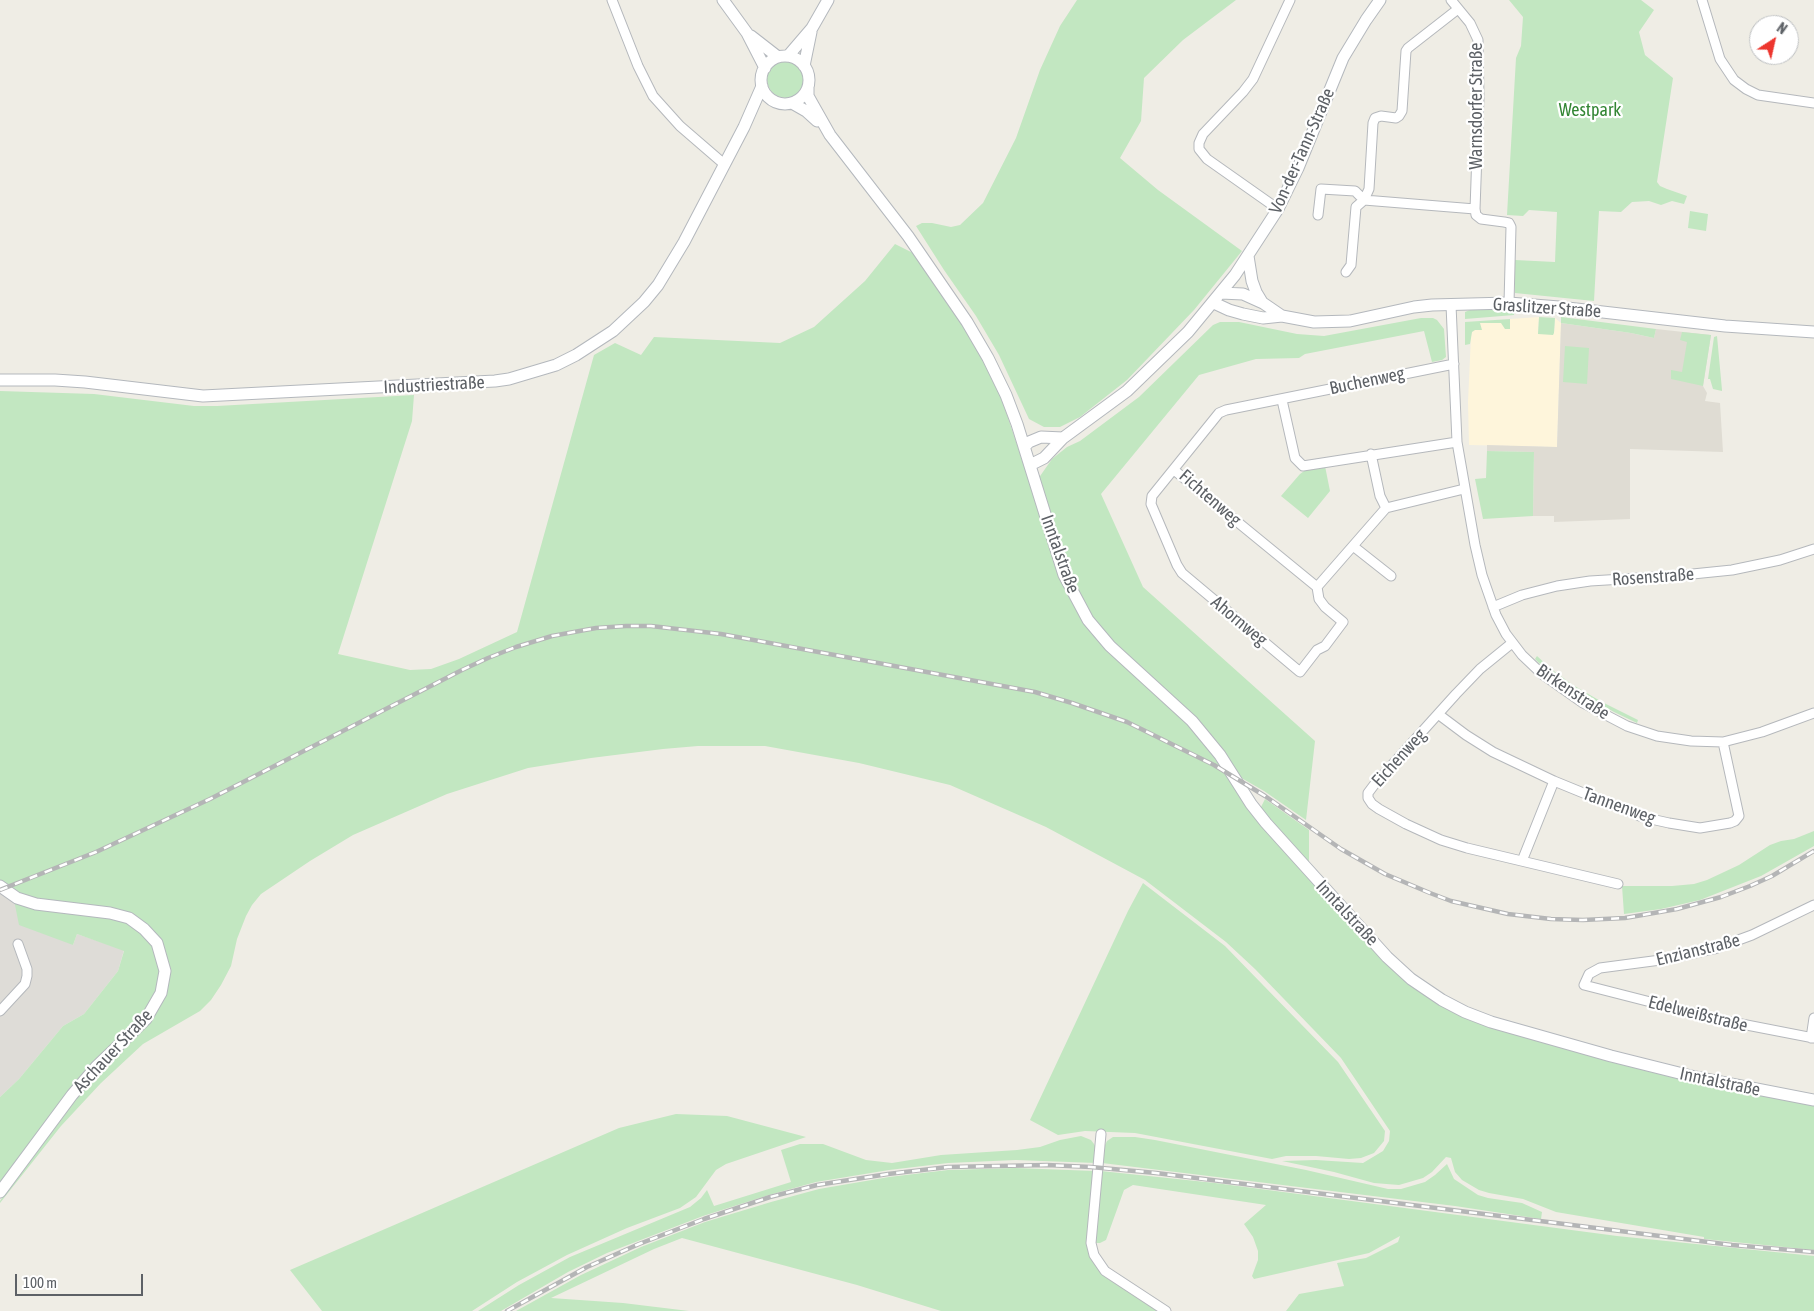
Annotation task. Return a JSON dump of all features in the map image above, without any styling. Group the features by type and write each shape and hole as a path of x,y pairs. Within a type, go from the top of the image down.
{"street":[{"path":"612,0 638,66 653,96 680,126 724,164"},
{"path":"723,0 747,33 765,68"},
{"path":"808,88 804,94 792,103 783,104 774,101 765,92 762,86 762,75 769,62 783,56 812,28 828,0"},
{"path":"1278,209 1206,159 1199,149 1199,142 1253,79 1290,0"},
{"name":"Von-der-Tann-Straße","path":"1030,465 1044,458 1063,438 1128,391 1188,332 1214,303 1248,256 1278,209 1298,168 1343,58 1380,0"},
{"name":"Warnsdorfer Straße","path":"1451,0 1476,33 1480,46 1475,209"},
{"path":"1702,0 1720,59 1734,80 1758,95 1814,103"},
{"path":"1346,272 1351,266 1356,207 1364,200 1369,189 1373,123 1376,118 1381,116 1396,118 1402,111 1406,51 1408,48 1458,9"},
{"path":"804,66 812,28"},
{"path":"747,33 783,56 799,60 804,66 808,74 810,101 830,135"},
{"name":"Industriestraße","path":"0,380 77,382 202,396 443,385 502,380 533,373 576,355 598,342 613,332 644,302 672,264 744,127 762,86"},
{"name":"Industriestraße","path":"744,127 762,107 774,101"},
{"path":"792,103 806,110 830,135"},
{"name":"Inntalstraße","path":"830,135 908,236 967,322 988,358 1006,395 1017,424 1064,574 1080,607 1097,632 1128,664 1192,721 1220,756 1251,804 1285,846 1387,957 1421,987 1442,1000 1465,1012 1523,1032 1695,1077 1814,1100"},
{"path":"1318,215 1321,189 1355,191 1364,200 1475,209 1476,215 1481,219 1509,223 1511,228 1509,303"},
{"name":"Graslitzer Straße","path":"1248,256 1252,281 1263,303"},
{"name":"Graslitzer Straße","path":"1221,293 1243,294 1263,303 1282,316 1297,320 1350,321 1414,307 1509,303 1725,326 1814,332"},
{"name":"Graslitzer Straße","path":"1214,303 1229,310 1263,318 1282,316"},
{"name":"Birkenstraße","path":"1451,305 1457,442 1464,489 1480,566 1493,607 1512,643 1531,664 1554,684 1583,703 1610,719 1638,731 1657,736 1686,741 1723,742 1762,732 1814,713"},
{"name":"Buchenweg","path":"1282,400 1454,364"},
{"path":"1282,400 1295,458 1303,466 1457,442"},
{"name":"Fichtenweg","path":"1282,400 1226,410 1220,413 1174,470 1317,587"},
{"path":"1017,424 1042,437 1063,438"},
{"path":"1024,447 1042,437"},
{"path":"1371,454 1380,496 1386,508"},
{"name":"Ahornweg","path":"1174,470 1150,500 1177,565 1182,573 1300,672 1317,650 1325,646 1343,622 1325,607 1319,599 1317,587"},
{"path":"1317,587 1380,512 1386,508 1464,489"},
{"path":"1353,546 1391,576"},
{"name":"Rosenstraße","path":"1493,607 1532,592 1574,583 1732,570 1780,560 1814,549"},
{"name":"Eichenweg","path":"1512,643 1467,682 1438,714 1374,785 1368,793 1369,801 1380,810 1441,840 1466,848 1618,884"},
{"name":"Tannenweg","path":"1438,714 1493,752 1554,780 1646,818 1700,828 1730,823 1736,821 1739,816 1723,742"},
{"path":"1522,861 1554,780"},
{"name":"Aschauer Straße","path":"0,886 18,898 36,904 129,918 144,929 157,943 165,971 161,993 146,1019 96,1067 72,1095 0,1192"},
{"name":"Enzianstraße","path":"1584,985 1589,974 1600,968 1668,959 1714,949 1752,935 1814,905"},
{"path":"0,1010 25,984 27,969 18,944"},
{"name":"Edelweißstraße","path":"1584,985 1721,1020 1812,1038"},
{"path":"1812,1038 1814,1018"},
{"path":"1101,1134 1091,1243 1094,1255 1105,1271 1166,1311"}],"shaded area":[{"path":"1539,317 1538,334 1554,333 1555,318 1561,323 1557,447 1469,445 1468,402 1472,332 1479,323 1502,323 1510,328 1510,319"},
{"path":"1561,323 1654,338 1656,329 1711,335 1703,386 1707,393 1705,401 1720,403 1723,452 1630,449 1630,519 1554,522 1554,516 1533,516 1534,452 1487,451 1487,445 1557,447"},
{"path":"0,892 73,945 77,934 124,950 118,971 84,1014 63,1026 19,1079 0,1097"}],"green space":[{"path":"1077,0 1236,0 1183,40 1144,78 1141,121 1120,158 1158,190 1242,251 1194,310 1127,380 1080,417 1060,427 1044,427 1029,419 999,355 976,316 916,226 922,223 951,227 960,225 983,203 1016,138 1040,70 1060,26"},
{"name":"Westpark","path":"1509,0 1641,0 1654,10 1639,32 1645,55 1673,78 1657,182 1660,186 1687,196 1684,204 1672,201 1661,205 1649,201 1632,202 1621,212 1599,211 1594,301 1515,293 1515,260 1555,262 1557,212 1529,210 1523,216 1507,215 1516,58 1521,46 1523,17"},
{"path":"786,60 799,66 805,79 799,92 786,98 773,92 767,79 773,66"},
{"path":"1690,211 1708,214 1706,231 1688,228"},
{"path":"895,244 915,254 934,280 984,360 1001,397 1061,576 1078,609 1185,720 1354,927 1451,1010 1814,1105 1814,1250 1704,1239 1704,1237 1556,1212 1523,1199 1479,1190 1462,1180 1455,1172 1451,1158 1446,1157 1432,1172 1423,1178 1399,1185 1374,1183 1282,1161 1316,1160 1363,1163 1383,1151 1389,1141 1390,1131 1341,1058 1255,969 1226,942 1145,880 1046,827 950,785 859,763 765,746 698,746 663,749 528,768 447,794 353,835 261,894 246,916 237,939 231,966 211,1000 200,1011 143,1044 101,1083 61,1126 0,1203 13,1181 48,1133 98,1071 141,1031 168,965 162,943 148,926 36,901 0,883 0,391 94,394 194,406 414,395 412,421 338,654 410,670 431,669 459,659 517,632 594,355 615,343 641,355 654,337 780,343 814,327 865,281"},
{"path":"1515,309 1514,315 1465,319 1465,312 1470,310"},
{"path":"1539,317 1555,318 1553,335 1538,334"},
{"path":"1561,317 1656,329 1654,338 1561,323"},
{"path":"1421,318 1433,318 1444,329 1446,357 1442,360 1432,362 1424,331 1305,354 1299,358 1256,359 1199,375 1101,494 1143,587 1315,741 1306,820 1264,791 1238,776 1100,630 1068,574 1038,479 1052,459 1067,447 1080,441 1139,397 1213,325 1220,322 1239,322 1297,334 1324,336"},
{"path":"1510,319 1510,329 1505,329 1501,323 1480,323 1482,330 1472,332 1470,344 1465,345 1465,322"},
{"path":"1682,332 1711,335 1703,386 1671,379 1671,370 1682,372 1687,342 1680,340"},
{"path":"1717,336 1722,391 1713,389 1710,379 1708,379 1714,337"},
{"path":"1565,346 1589,348 1587,384 1563,382"},
{"path":"1487,451 1534,452 1533,516 1483,519 1475,479 1486,478"},
{"path":"1325,466 1330,491 1308,518 1281,496 1300,474 1307,469"},
{"path":"1537,656 1573,685 1638,720 1637,723 1572,688 1541,665 1535,659"},
{"path":"1265,799 1309,830 1309,865 1260,809"},
{"path":"1814,831 1814,846 1761,876 1700,900 1661,909 1624,914 1622,886 1694,884 1739,865 1770,845 1794,839"},
{"path":"1143,883 1225,946 1338,1062 1385,1131 1384,1141 1374,1153 1361,1158 1349,1159 1286,1156 1272,1159 1135,1133 1085,1131 1058,1135 1030,1120"},
{"path":"14,900 130,923 150,939 160,972 157,990 142,1018 0,1184 0,1097 19,1079 63,1026 84,1014 118,971 124,951 77,934 73,945 19,925"},
{"path":"676,1114 727,1116 806,1137 726,1164 716,1170 696,1197 680,1208 627,1228 567,1255 517,1282 472,1311 322,1311 290,1270 619,1128"},
{"path":"1081,1136 1091,1140 1094,1144 1096,1148 1096,1163 1016,1160 948,1163 816,1182 703,1216 607,1253 568,1272 501,1311 478,1311 519,1285 570,1257 690,1207 707,1190 714,1206 791,1182 781,1150 800,1144 823,1144 866,1160 892,1163 941,1155 1040,1147 1060,1140"},
{"path":"1113,1137 1135,1137 1155,1140 1306,1170 1388,1189 1401,1189 1425,1182 1447,1164 1454,1179 1478,1195 1522,1203 1542,1212 1541,1219 1455,1206 1102,1163 1104,1147 1107,1141"},
{"path":"1015,1168 1095,1171 1093,1259 1161,1311 941,1311 857,1285 682,1238 654,1249 551,1298 623,1303 689,1311 516,1311 581,1275 641,1247 705,1222 771,1202 819,1189 889,1177 948,1170"},
{"path":"1101,1171 1215,1183 1617,1236 1814,1256 1814,1311 1286,1311 1299,1294 1344,1286 1337,1263 1366,1258 1398,1242 1400,1236 1369,1253 1254,1279 1252,1276 1258,1260 1258,1251 1253,1237 1244,1224 1266,1205 1133,1185 1124,1190 1106,1240 1094,1243"}],"railway":[{"path":"0,890 96,852 210,799 488,658 552,636 596,628 626,626 651,626 721,634 1035,692 1072,703 1127,722 1214,765 1265,796 1341,849 1385,874 1451,901 1508,914 1551,919 1583,920 1625,918 1677,909 1721,897 1750,886 1772,876 1814,851"},
{"path":"507,1311 587,1267 639,1244 704,1219 770,1197 817,1185 948,1167 1047,1165 1156,1173 1732,1245 1814,1252"}]}
